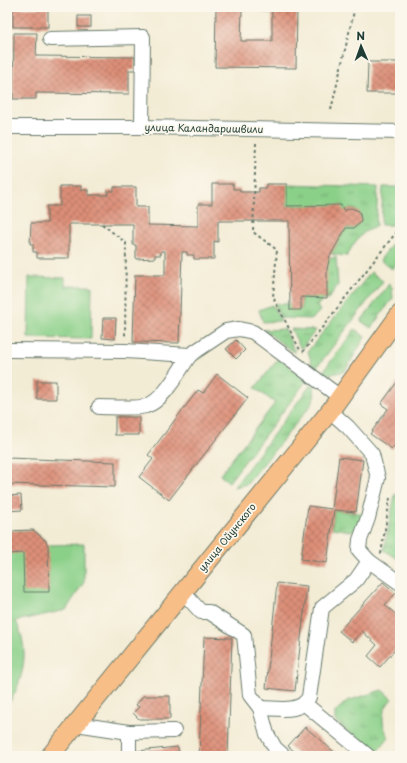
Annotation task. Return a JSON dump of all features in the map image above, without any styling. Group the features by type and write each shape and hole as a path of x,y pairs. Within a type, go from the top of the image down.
{"main road":[{"name":"улица Ойунского","path":"50,756 335,404 400,314"}],"street":[{"path":"50,39 143,37 142,127"},
{"name":"улица Каландаришвили","path":"7,127 142,127 400,132"},
{"path":"99,407 145,407 155,402 165,391 190,355 226,331 239,329 253,332 335,404 348,427 372,454 378,478 368,518 360,540 359,550 374,564 400,583"},
{"path":"10,350 125,351 190,355"},
{"path":"260,708 295,709 305,704 309,697 322,608 374,564"},
{"path":"182,592 201,612 209,612 244,635 250,696 260,708 267,734 275,748 284,756"},
{"path":"305,704 368,756"},
{"path":"76,724 128,732 174,731"},
{"path":"128,732 129,756"}],"path":[{"path":"331,110 355,7"},
{"path":"256,138 253,232 277,250 273,297 302,354 398,230"},
{"path":"102,224 126,243 125,351"},
{"path":"374,564 390,498"}],"green space":[{"path":"287,184 378,187 376,226 371,228 359,238 347,256 331,254 346,228 354,228 360,223 361,218 359,213 351,208 344,211 304,206 287,206"},
{"path":"383,187 400,187 400,225 381,225"},
{"path":"400,234 400,259 392,269 380,260"},
{"path":"336,257 338,285 328,299 323,299 317,306 320,311 312,319 281,318 274,304 290,304 301,310 301,297 310,298 321,292 323,260"},
{"path":"371,272 383,281 314,371 308,351"},
{"path":"29,277 65,278 65,286 92,286 91,339 28,338"},
{"path":"389,284 392,287 393,298 371,328 361,321"},
{"path":"272,305 281,321 263,322 259,310"},
{"path":"285,329 295,353 264,330"},
{"path":"291,329 316,330 301,349"},
{"path":"355,329 365,337 345,371 328,375 322,373"},
{"path":"279,358 307,380 229,482 220,475 275,403 255,388"},
{"path":"312,383 314,394 311,405 247,484 234,487"},
{"path":"395,494 400,497 400,560 384,550"},
{"path":"334,510 365,514 358,529 351,531 332,528"},
{"path":"33,530 45,540 48,545 84,544 84,582 66,610 16,621 23,640 24,659 21,676 15,692 7,706 7,531"},
{"path":"382,690 392,699 388,703 383,717 384,727 389,737 375,754 335,721 335,712 347,701"}],"building":[{"path":"216,7 297,7 296,68 215,67","holes":["242,10 272,11 272,41 241,41"]},
{"path":"13,8 48,8 48,27 13,27"},
{"path":"78,16 91,16 91,27 78,27"},
{"path":"14,33 37,33 36,56 135,57 135,70 129,70 129,94 36,93 36,99 13,99"},
{"path":"368,62 400,62 400,93 367,93"},
{"path":"212,184 233,184 233,189 240,189 240,192 259,192 259,188 266,188 266,184 287,184 287,206 341,205 344,211 351,208 359,211 361,219 360,223 354,228 346,228 330,256 327,269 327,298 301,297 301,310 290,310 289,221 218,221 218,242 214,241 214,259 194,259 194,255 187,255 187,252 182,252 179,343 133,342 135,275 165,275 165,251 161,251 161,255 155,255 155,258 136,259 136,245 133,245 133,224 69,224 69,258 37,258 37,252 33,252 33,244 30,244 31,223 47,223 47,206 60,206 60,186 81,186 81,190 88,190 88,195 108,195 107,191 114,191 114,187 136,187 136,207 148,207 148,225 198,226 198,204 212,204"},
{"path":"103,318 116,318 115,339 102,338"},
{"path":"236,340 245,350 236,359 226,349"},
{"path":"217,374 248,398 169,500 139,477 153,459 148,455 198,390 203,393"},
{"path":"400,378 400,438 392,449 370,434 388,409 381,404"},
{"path":"37,381 56,381 56,399 37,399"},
{"path":"115,417 139,417 139,435 115,435"},
{"path":"339,457 363,460 356,512 334,510 327,563 301,559 308,506 332,509"},
{"path":"7,458 115,462 115,487 7,484"},
{"path":"21,495 22,510 7,511 7,496"},
{"path":"33,530 45,540 48,545 49,592 24,592 23,553 7,554 7,531"},
{"path":"383,582 396,593 385,605 400,618 400,644 380,667 368,656 377,645 362,631 352,642 339,631"},
{"path":"277,583 307,586 295,691 266,688"},
{"path":"204,637 232,638 228,756 199,756"},
{"path":"143,696 170,696 170,719 139,719 133,713 139,707 136,705"},
{"path":"305,727 339,756 300,756 288,746"},
{"path":"178,747 179,756 137,756 137,751"}]}
